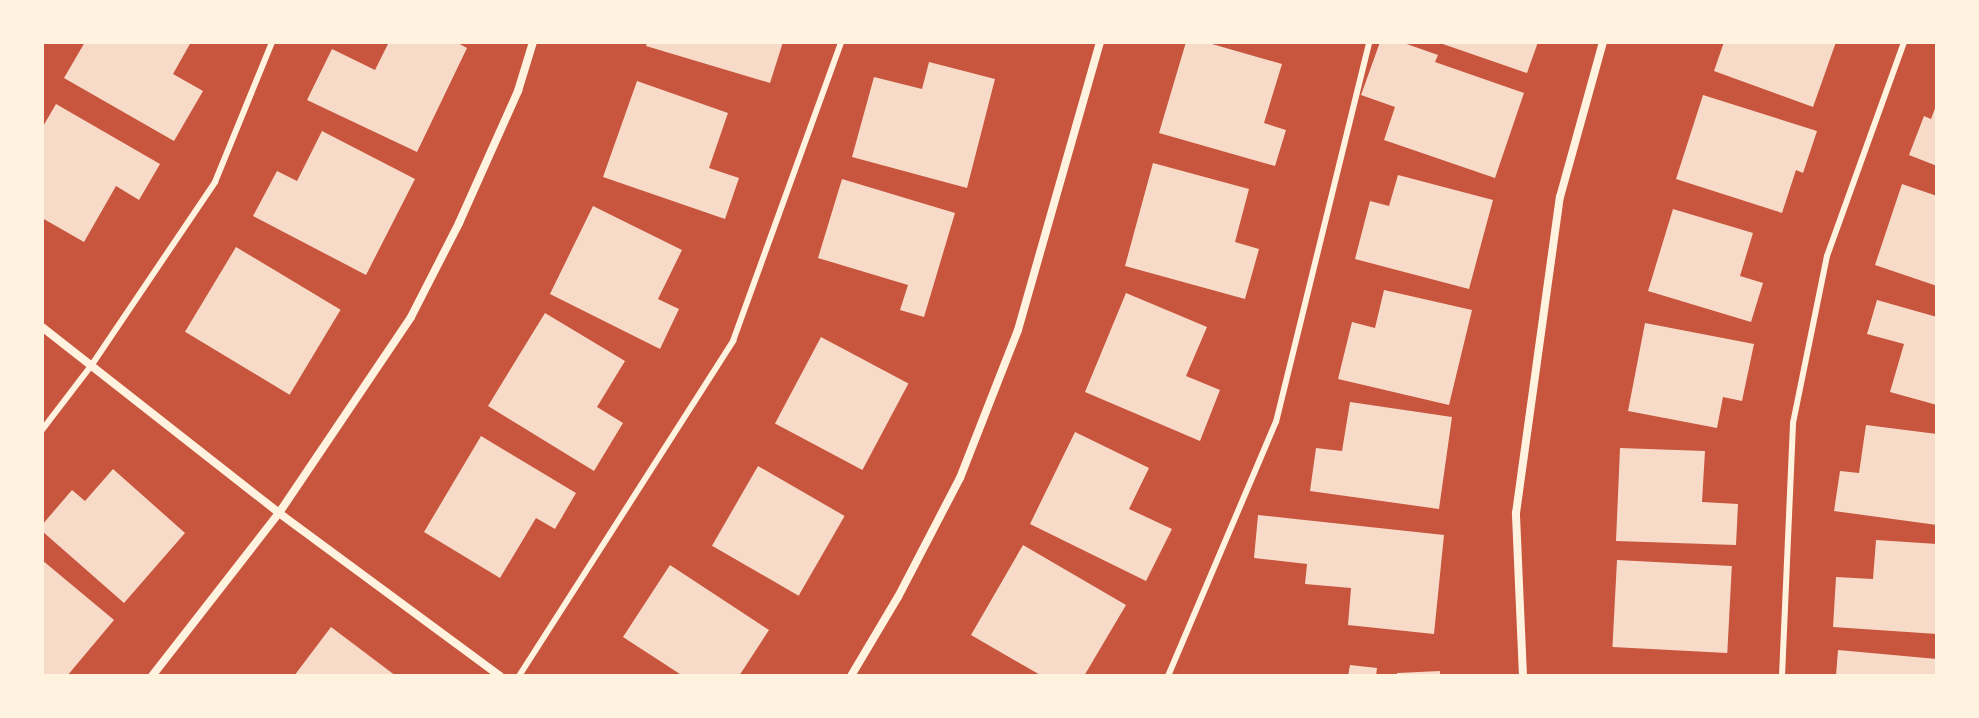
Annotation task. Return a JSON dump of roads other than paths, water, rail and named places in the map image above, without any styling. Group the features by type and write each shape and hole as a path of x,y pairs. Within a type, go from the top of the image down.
{"street":[{"path":"152,676 279,513 411,317 459,223 518,91 533,42"},
{"path":"851,676 898,597 960,478 1018,330 1100,42"},
{"path":"1523,676 1516,513 1560,197 1603,42"},
{"path":"42,327 279,513 500,676"}],"lane":[{"path":"42,430 91,366 215,182 272,42"},
{"path":"519,676 733,341 841,42"},
{"path":"1168,676 1276,422 1369,42"},
{"path":"1782,676 1793,423 1827,256 1904,42"}]}
